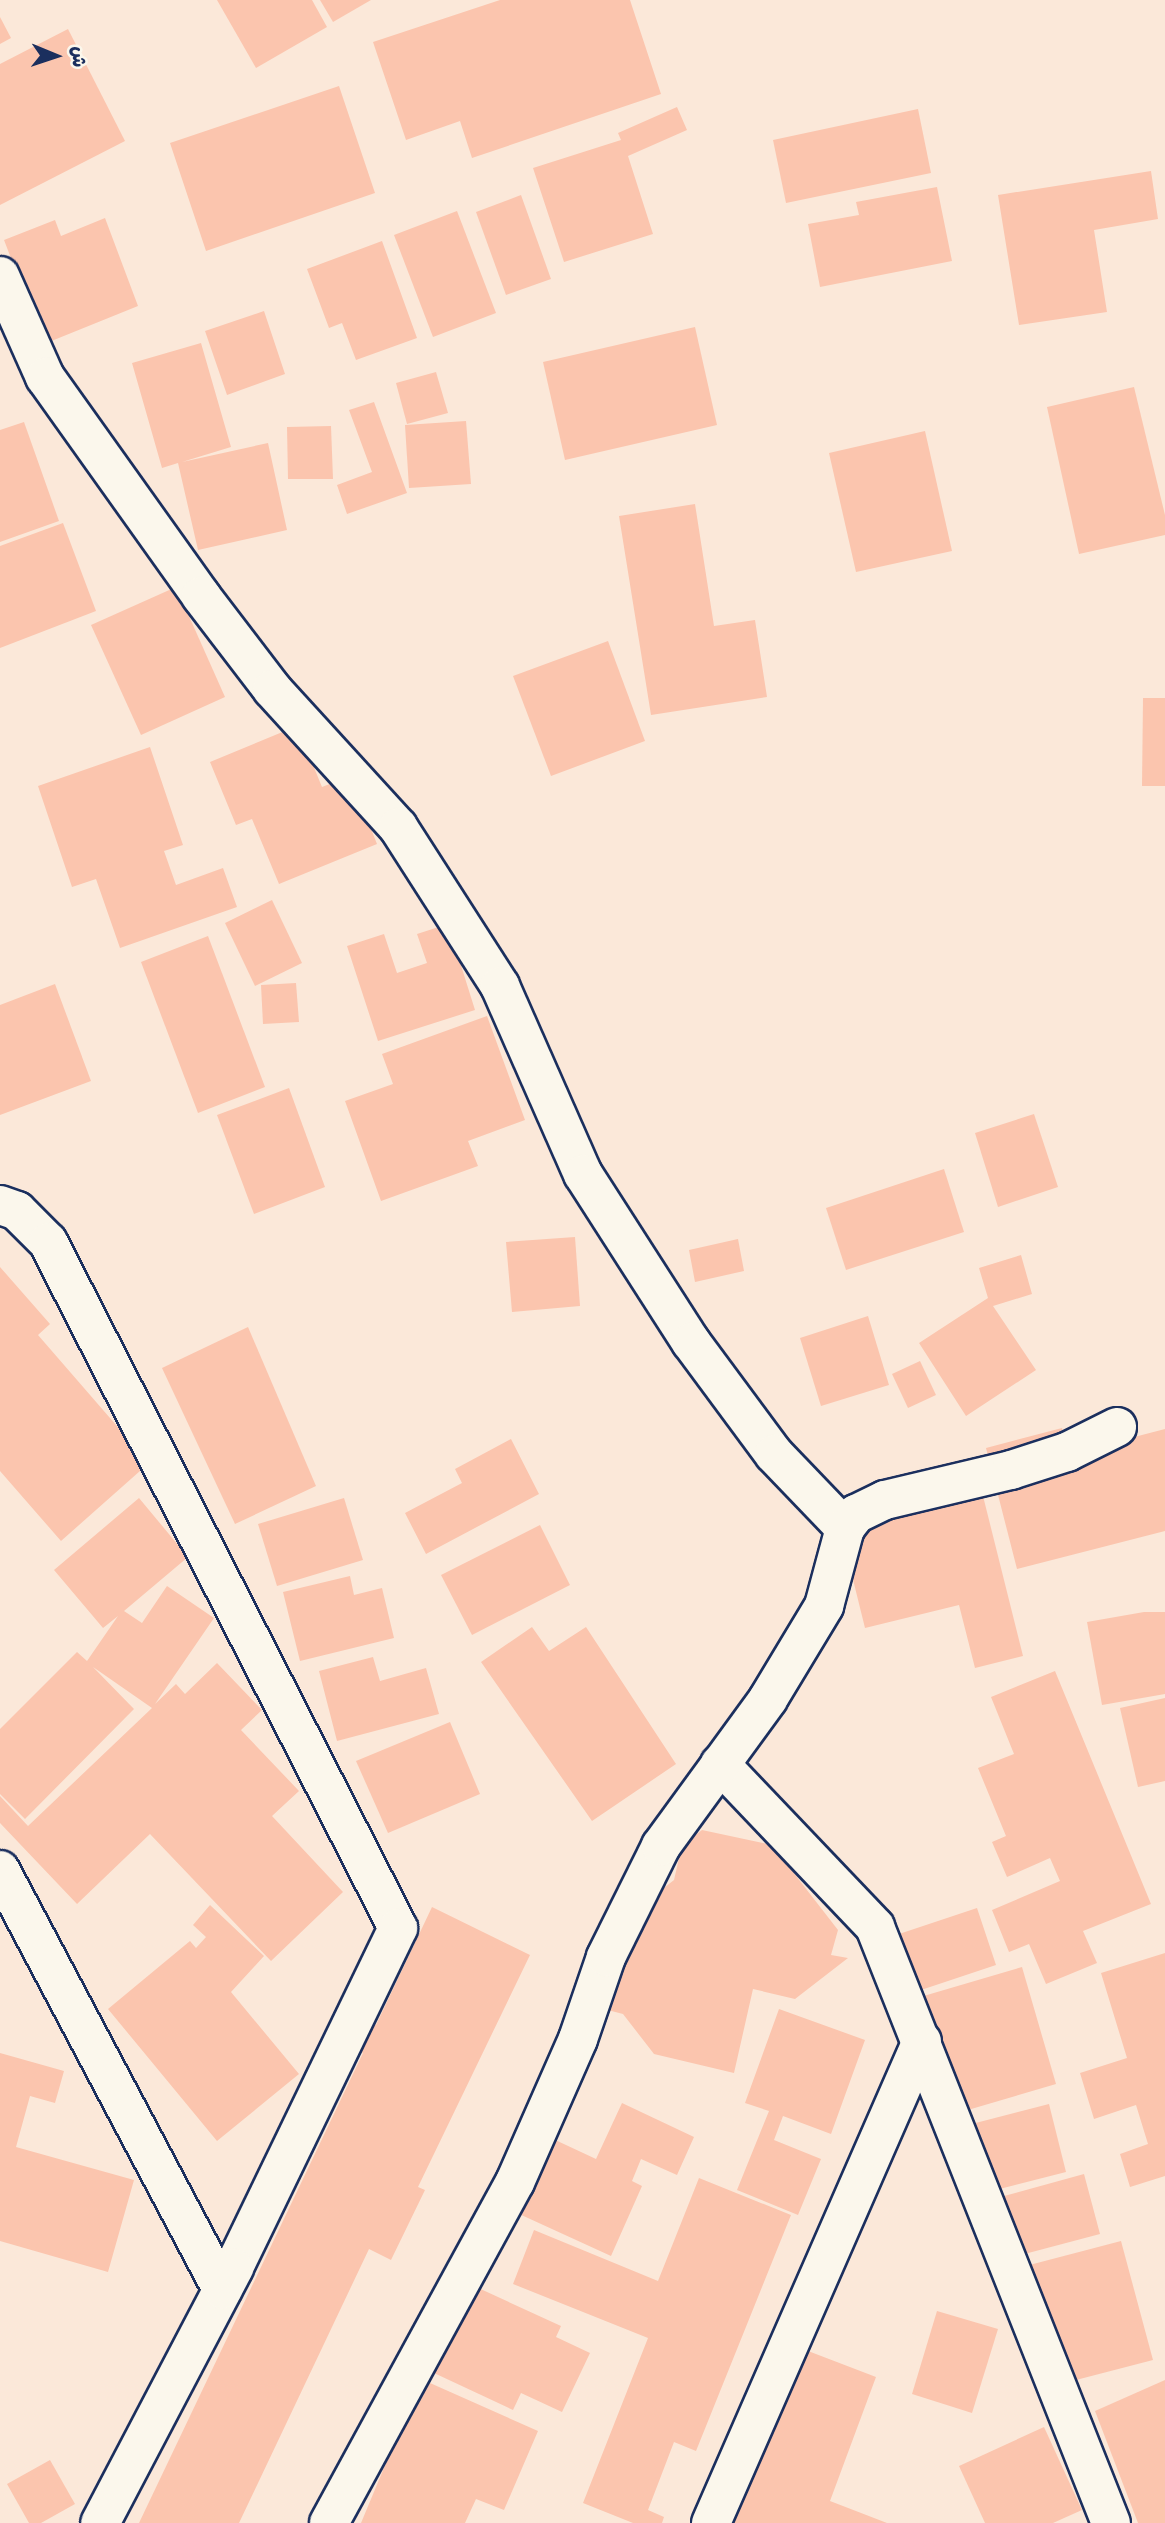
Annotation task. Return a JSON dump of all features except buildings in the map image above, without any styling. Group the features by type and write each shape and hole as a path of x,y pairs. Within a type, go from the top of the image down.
{"street":[{"path":"0,276 45,377 201,596 272,690 398,827 500,986 583,1174 691,1342 774,1454 845,1528"},
{"path":"0,1205 17,1211 48,1242 398,1928 222,2290 100,2523"},
{"path":"329,2523 514,2182 579,2039 606,1957 661,1846 768,1699 824,1606 845,1528 856,1514 885,1500 1011,1470 1067,1452 1117,1427"},
{"path":"720,1764 875,1927 1111,2523"},
{"path":"0,1870 222,2290"},
{"path":"711,2523 922,2041"}]}
